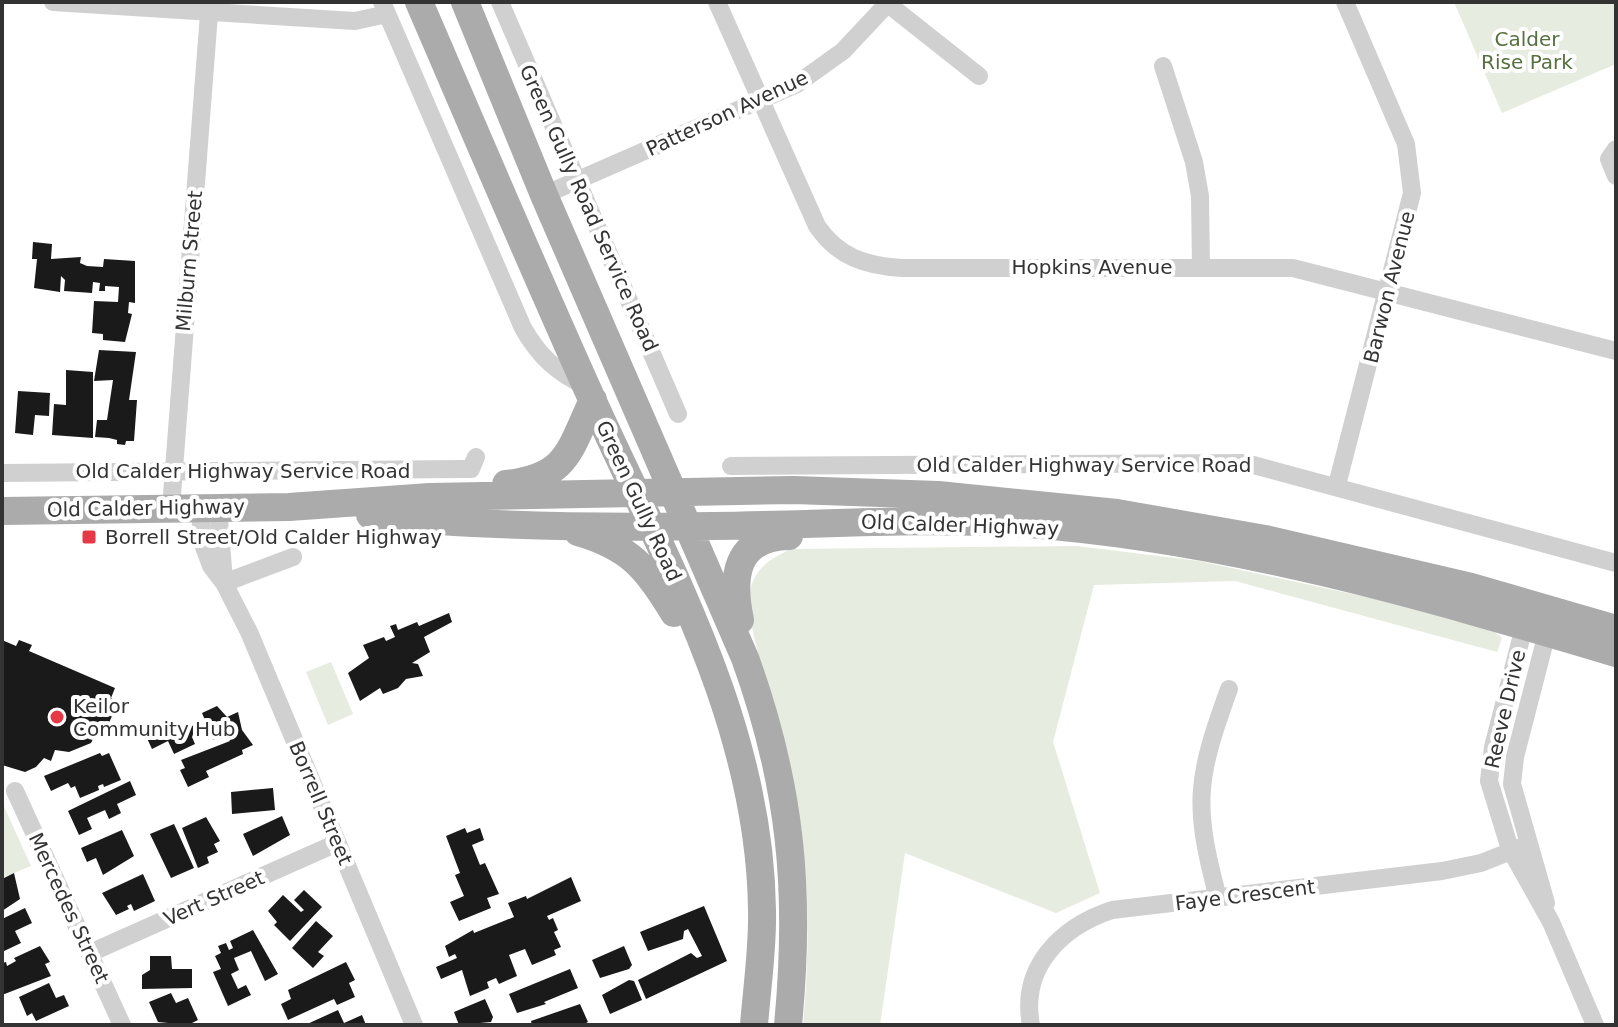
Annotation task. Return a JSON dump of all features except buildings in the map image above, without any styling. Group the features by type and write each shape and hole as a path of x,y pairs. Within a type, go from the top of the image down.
{"main road":[{"name":"Green Gully Road","path":"419,2 589,393 652,526 722,692 740,748 757,844 762,911 754,1025"},
{"name":"Green Gully Road","path":"465,2 544,195 757,691 780,770 794,888 788,1025"},
{"path":"430,497 529,481 551,471 563,463 572,448 589,393"},
{"name":"Old Calder Highway","path":"2,511 289,507 430,497 636,494 876,492 998,499 1117,513 1328,552 1538,623 1616,653"},
{"name":"Old Calder Highway","path":"289,507 445,523 652,526 877,522 1026,524 1190,544 1538,623 1616,629"},
{"path":"757,691 735,583 743,557 759,542 783,536 885,534 1026,524"},
{"path":"554,525 604,540 642,564 722,692"}],"street":[{"path":"53,2 355,21 384,8 523,328 537,351 560,374 589,393"},
{"name":"Green Gully Road Service Road","path":"500,2 678,414"},
{"name":"Hopkins Avenue","path":"717,2 817,226 836,248 861,263 902,268 1293,268 1616,351"},
{"name":"Barwon Avenue","path":"1337,485 1410,208 1409,156 1345,2"},
{"path":"888,3 979,76"},
{"name":"Patterson Avenue","path":"544,195 797,84 843,51 888,3"},
{"name":"Milburn Street","path":"196,507 172,471 209,14"},
{"path":"1163,66 1194,162 1200,196 1201,267"},
{"path":"1616,149 1609,159 1616,176"},
{"name":"Old Calder Highway Service Road","path":"2,473 471,469 476,457"},
{"name":"Old Calder Highway Service Road","path":"731,466 1246,463 1337,485 1616,563"},
{"name":"Borrell Street","path":"196,507 224,583 414,1025"},
{"path":"224,583 293,557"},
{"name":"Reeve Drive","path":"1538,623 1513,771 1514,797 1551,922"},
{"name":"Reeve Drive","path":"1538,623 1490,771 1494,805 1510,849 1551,922 1595,1025"},
{"path":"1218,898 1204,842 1199,799 1209,749 1229,689"},
{"name":"Mercedes Street","path":"15,791 122,1025"},
{"name":"Vert Street","path":"90,953 337,843"},
{"name":"Faye Crescent","path":"1031,1025 1033,981 1049,949 1063,933 1089,918 1112,910 1442,871 1481,863 1529,844"}],"green space":[{"name":"Calder Rise Park","path":"1454,2 1616,2 1616,64 1502,113"},
{"path":"1077,546 1199,561 1482,622 1502,638 1497,652 1235,581 1094,585 1053,742 1100,893 1056,913 905,853 880,1025 803,1025 807,956 804,854 787,751 751,623 750,590 756,575 770,560 791,549"},
{"path":"331,662 353,714 328,725 306,672"},
{"path":"2,802 31,866 2,878"}],"place":[{"name":"Borrell Street/Old Calder Highway","path":"89,537"},
{"name":"Keilor Community Hub","path":"57,717"}]}
